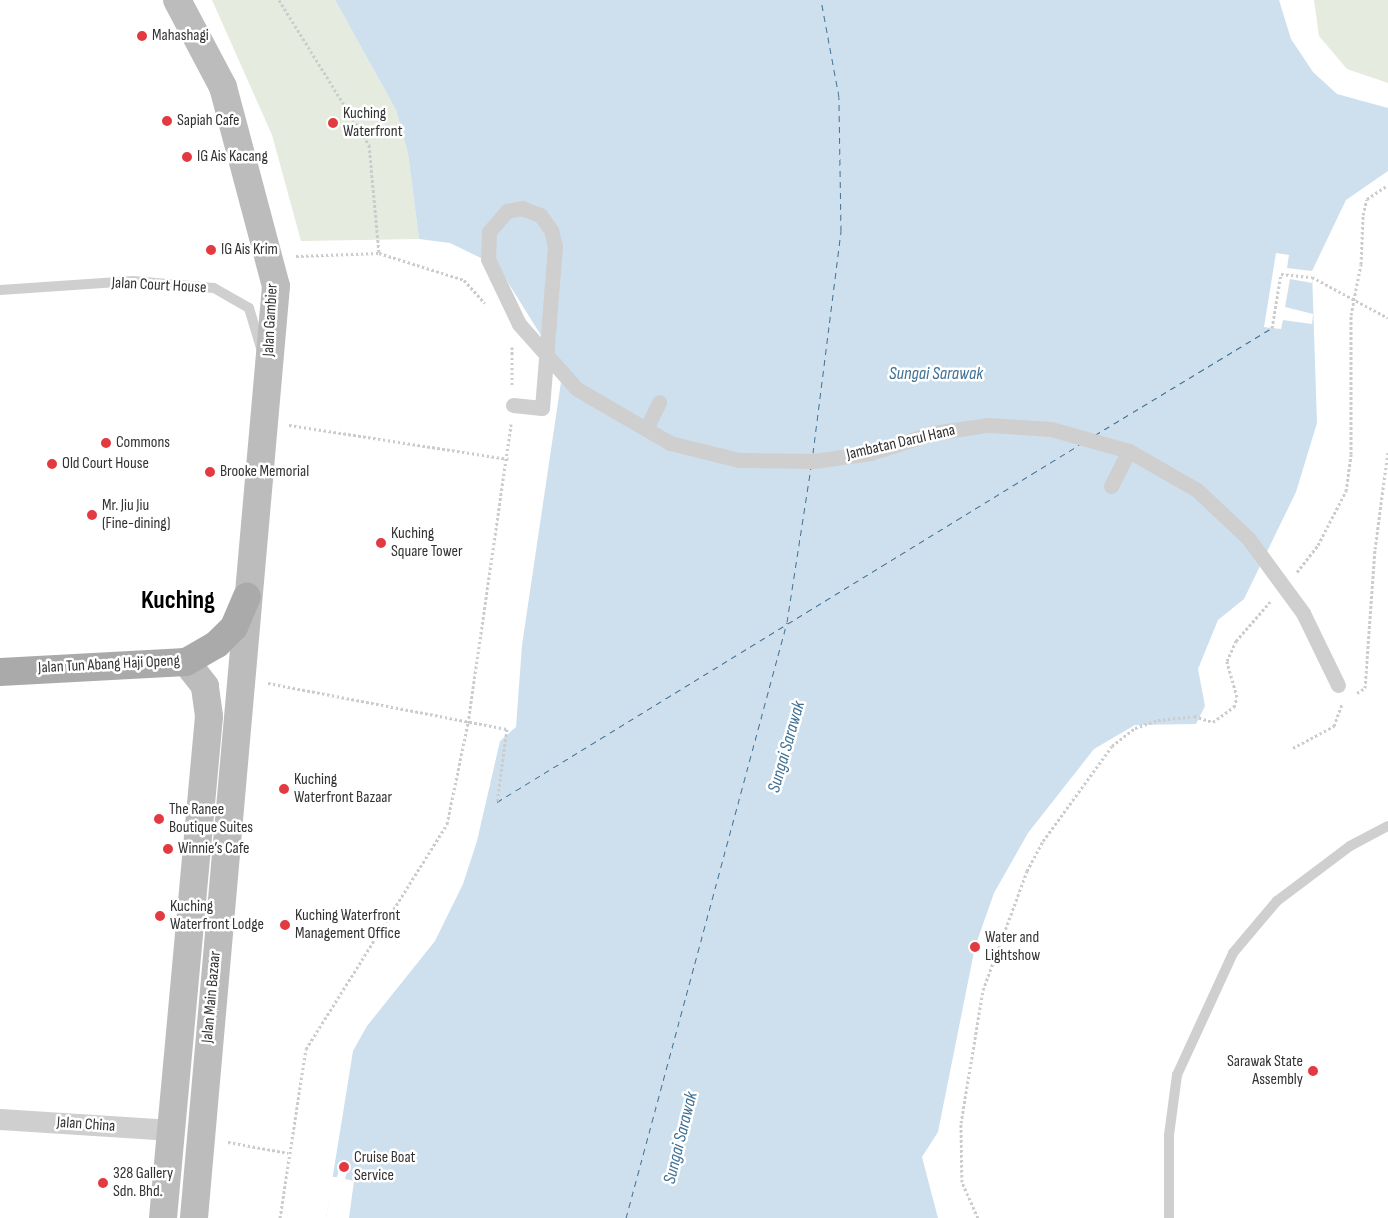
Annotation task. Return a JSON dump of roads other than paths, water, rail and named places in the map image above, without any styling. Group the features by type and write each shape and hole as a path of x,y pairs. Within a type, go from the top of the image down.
{"main road":[{"name":"Jalan Gambier","path":"177,0 223,87 276,286 268,370 266,421 247,597"},
{"name":"Jalan Tun Abang Haji Openg","path":"0,672 186,662 217,644 234,627 247,597"},
{"name":"Jalan Main Bazaar","path":"194,1218 247,597"},
{"name":"Jalan Main Bazaar","path":"163,1218 210,716 205,686 186,662"}],"street":[{"name":"Jambatan Darul Hana","path":"512,405 542,408 546,361 546,352 555,248 540,215 522,208 507,211 489,232 488,259 519,324 538,346 545,353 551,360 558,367 577,389 670,443 739,460 814,461 988,425 1051,429 1129,451 1197,490 1248,538 1303,613 1338,684"},
{"path":"646,429 658,402"},
{"path":"1111,486 1129,451"},
{"name":"Jalan China","path":"0,1119 172,1130"}],"lane":[{"name":"Jalan Court House","path":"0,290 133,281 214,288 249,308 268,370"},
{"path":"1169,1218 1169,1135 1178,1075 1233,953 1278,901 1350,846 1388,826"}],"water":[{"name":"Sungai Sarawak","path":"335,0 1279,0 1291,39 1313,72 1337,94 1388,108 1388,171 1346,200 1312,271 1317,423 1296,492 1244,599 1218,620 1198,669 1205,706 1196,724 1135,725 1094,749 1028,833 994,893 975,947 938,1132 922,1157 938,1218 326,1218 353,1051 367,1026 435,941 463,884 477,841 500,741 516,727 522,645 561,382 555,358 504,276 483,259 450,243 419,239 408,154 396,110"}],"place":[{"name":"Mahashagi","path":"142,36"},
{"name":"Sapiah Cafe","path":"167,121"},
{"name":"Kuching Waterfront","path":"333,123"},
{"name":"IG Ais Kacang","path":"187,157"},
{"name":"IG Ais Krim","path":"211,250"},
{"name":"Commons","path":"106,443"},
{"name":"Old Court House","path":"52,464"},
{"name":"Brooke Memorial","path":"210,472"},
{"name":"Mr. Jiu Jiu (Fine-dining)","path":"92,515"},
{"name":"Kuching Square Tower","path":"381,543"},
{"name":"Kuching Waterfront Bazaar","path":"284,789"},
{"name":"The Ranee Boutique Suites","path":"159,819"},
{"name":"Winnie’s Cafe","path":"168,849"},
{"name":"Kuching Waterfront Lodge","path":"160,916"},
{"name":"Kuching Waterfront Management Office","path":"285,925"},
{"name":"Water and Lightshow","path":"975,947"},
{"name":"Sarawak State Assembly","path":"1313,1071"},
{"name":"Cruise Boat Service","path":"344,1167"},
{"name":"328 Gallery Sdn. Bhd.","path":"103,1183"}],"district":[{"name":"Kuching","path":"178,601"}]}
